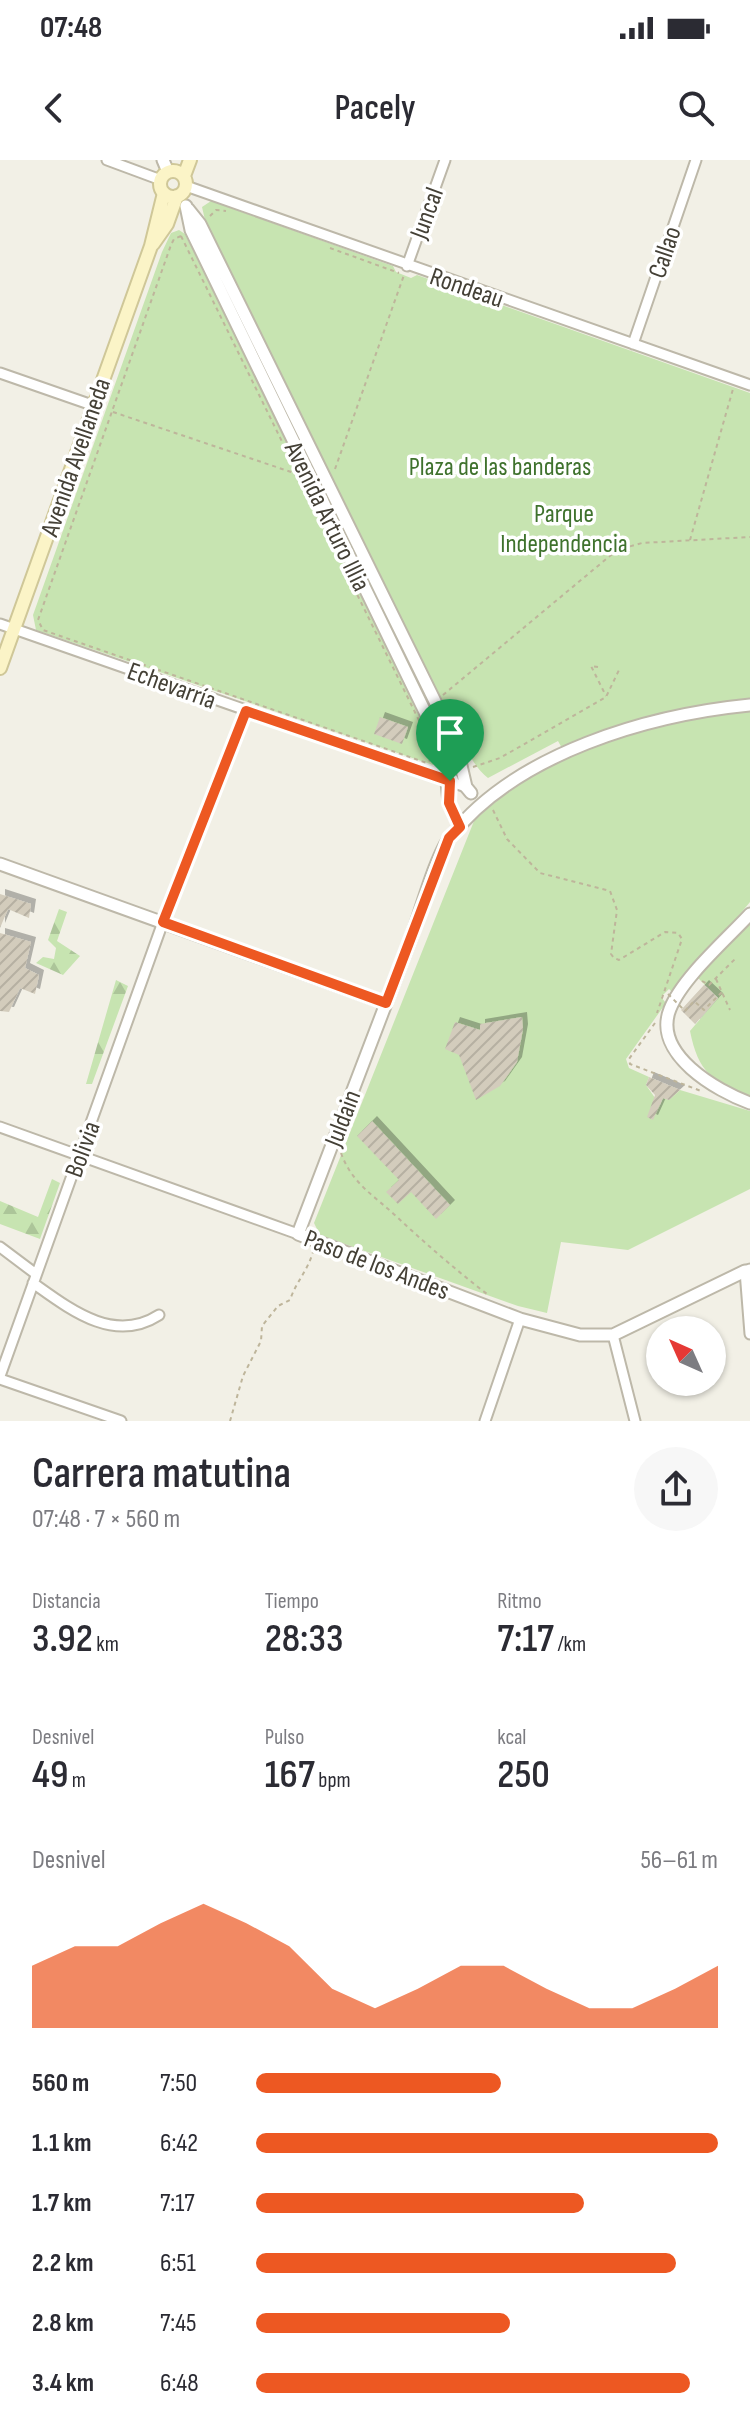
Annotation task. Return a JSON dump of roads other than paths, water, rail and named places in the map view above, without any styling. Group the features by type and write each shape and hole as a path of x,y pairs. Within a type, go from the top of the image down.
{"main road":[{"name":"Avenida Avellaneda","path":"0,668 174,181 190,160"}],"street":[{"name":"Rondeau","path":"107,160 174,181 405,271 750,385"},
{"name":"Juncal","path":"405,271 445,160"},
{"name":"Callao","path":"633,344 696,160"},
{"name":"Avenida Arturo Illia","path":"174,181 191,230 211,273 444,751 450,781 449,803 460,827"},
{"name":"Avenida Arturo Illia","path":"174,181 200,224 456,744 477,796"},
{"path":"0,373 92,405"},
{"name":"Echevarría","path":"0,624 450,781 477,796"},
{"path":"0,864 386,1003 449,838 460,827 477,796 620,731 682,713 750,705"},
{"path":"163,922 246,711"},
{"path":"750,914 671,996 667,1018 673,1046 718,1092 750,1103"},
{"name":"Bolivia","path":"0,1377 163,922"},
{"name":"Juldain","path":"298,1234 386,1003"},
{"name":"Paso de los Andes","path":"0,1127 298,1234 520,1319 580,1335 613,1335 748,1271"},
{"path":"0,1247 70,1310 99,1323 141,1326 159,1315"},
{"path":"748,1271 750,1334"},
{"path":"485,1421 520,1319"},
{"path":"613,1335 635,1421"},
{"path":"0,1377 121,1421"}],"park label":[{"name":"Plaza de las banderas","path":"500,466"},
{"name":"Parque Independencia","path":"564,528"}]}
